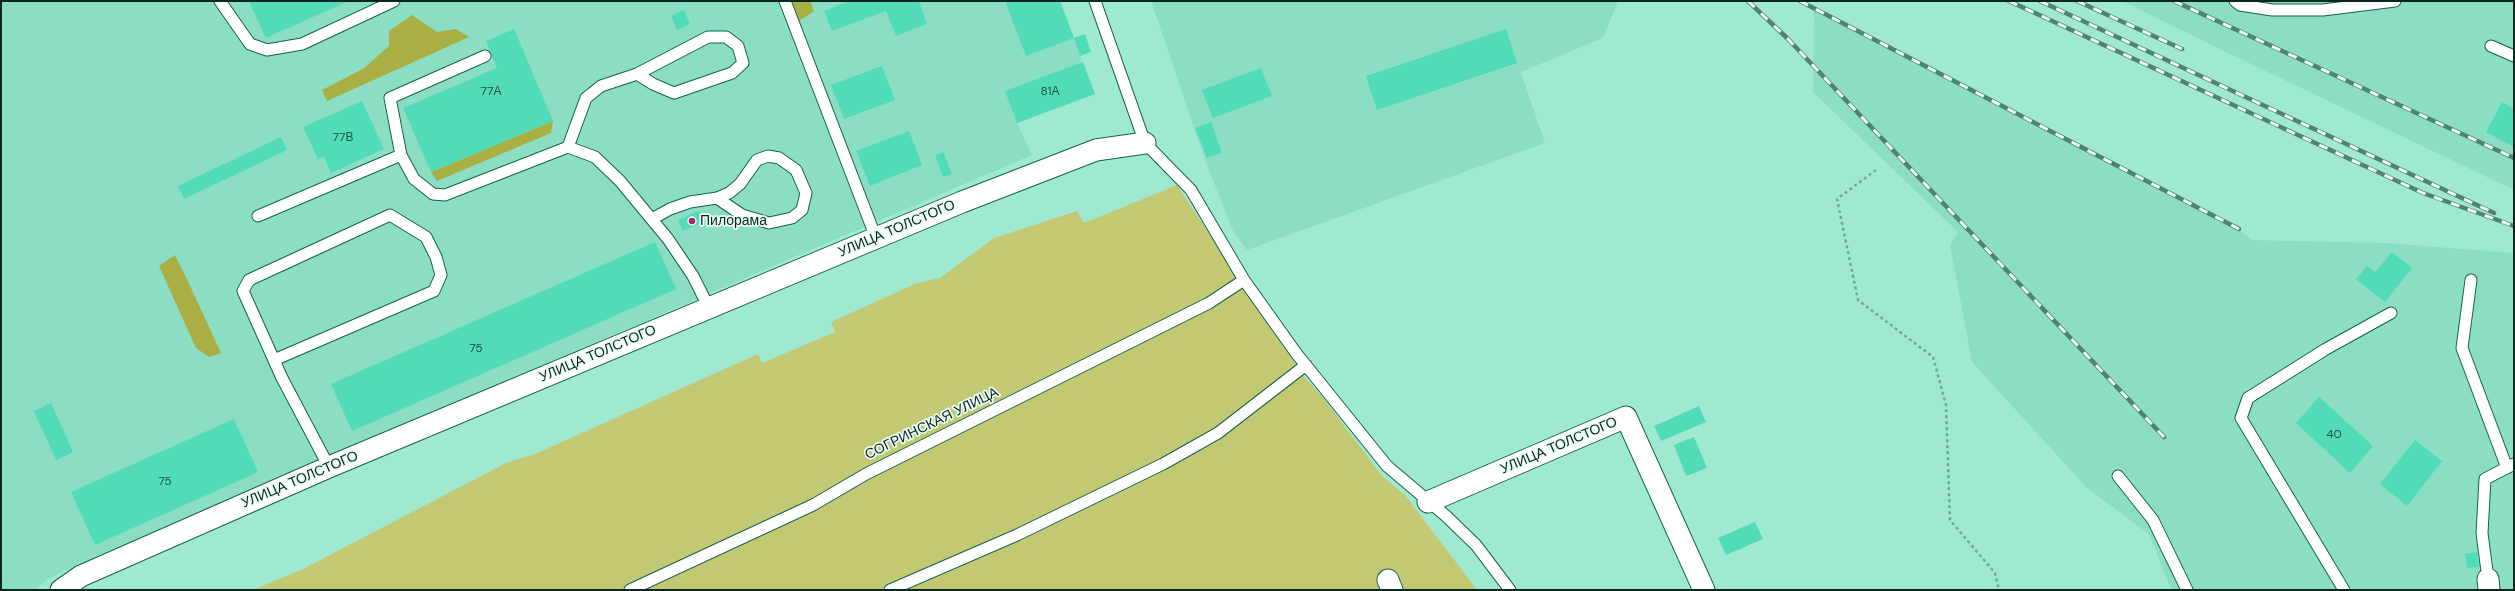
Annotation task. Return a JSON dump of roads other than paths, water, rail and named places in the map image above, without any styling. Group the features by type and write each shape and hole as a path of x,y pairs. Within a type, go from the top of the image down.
{"street":[{"name":"УЛИЦА ТОЛСТОГО","path":"61,590 81,576 329,467 962,202 1096,150 1145,143"},
{"name":"УЛИЦА ТОЛСТОГО","path":"1428,502 1626,417 1704,590"}],"lane":[{"path":"220,1 250,44 267,50 302,44 394,1"},
{"path":"785,1 876,238"},
{"path":"1095,1 1145,143 1191,190 1244,280 1306,365 1387,466 1446,516 1476,545 1510,590"},
{"path":"2235,1 2240,5 2287,10 2323,10 2395,1"},
{"path":"568,147 586,98 601,86 637,74 708,37 726,37 738,46 743,63 732,73 674,93 652,84 637,74"},
{"path":"2491,46 2514,56"},
{"path":"485,56 390,98 401,156 414,179 433,194 445,195 456,192 568,147 595,157 652,220 693,276 709,308"},
{"path":"258,216 401,156"},
{"path":"652,220 670,209 690,202 718,198 729,193 740,184 757,160 768,156 779,158 796,170 806,193 802,210 792,218 769,223 742,215 718,198"},
{"path":"274,360 434,291 441,275 436,257 426,237 390,215 248,280 244,291 274,360 329,467"},
{"name":"СОГРИНСКАЯ УЛИЦА","path":"630,590 813,505 866,474 1210,303 1244,280"},
{"path":"2471,280 2462,348 2510,466 2485,479 2482,533 2488,584"},
{"path":"2344,590 2240,418 2248,398 2326,348 2391,313"},
{"path":"890,590 1017,535 1163,464 1218,433 1306,365"},
{"path":"2118,476 2153,520 2187,590"}],"railway":[{"path":"1748,1 1788,39 2164,437"},
{"path":"1800,1 2239,229"},
{"path":"2009,1 2423,193 2514,226"},
{"path":"2040,1 2494,213"},
{"path":"2077,1 2182,49"},
{"path":"2174,1 2514,158"}],"place":[{"name":"Пилорама","path":"692,221"}]}
